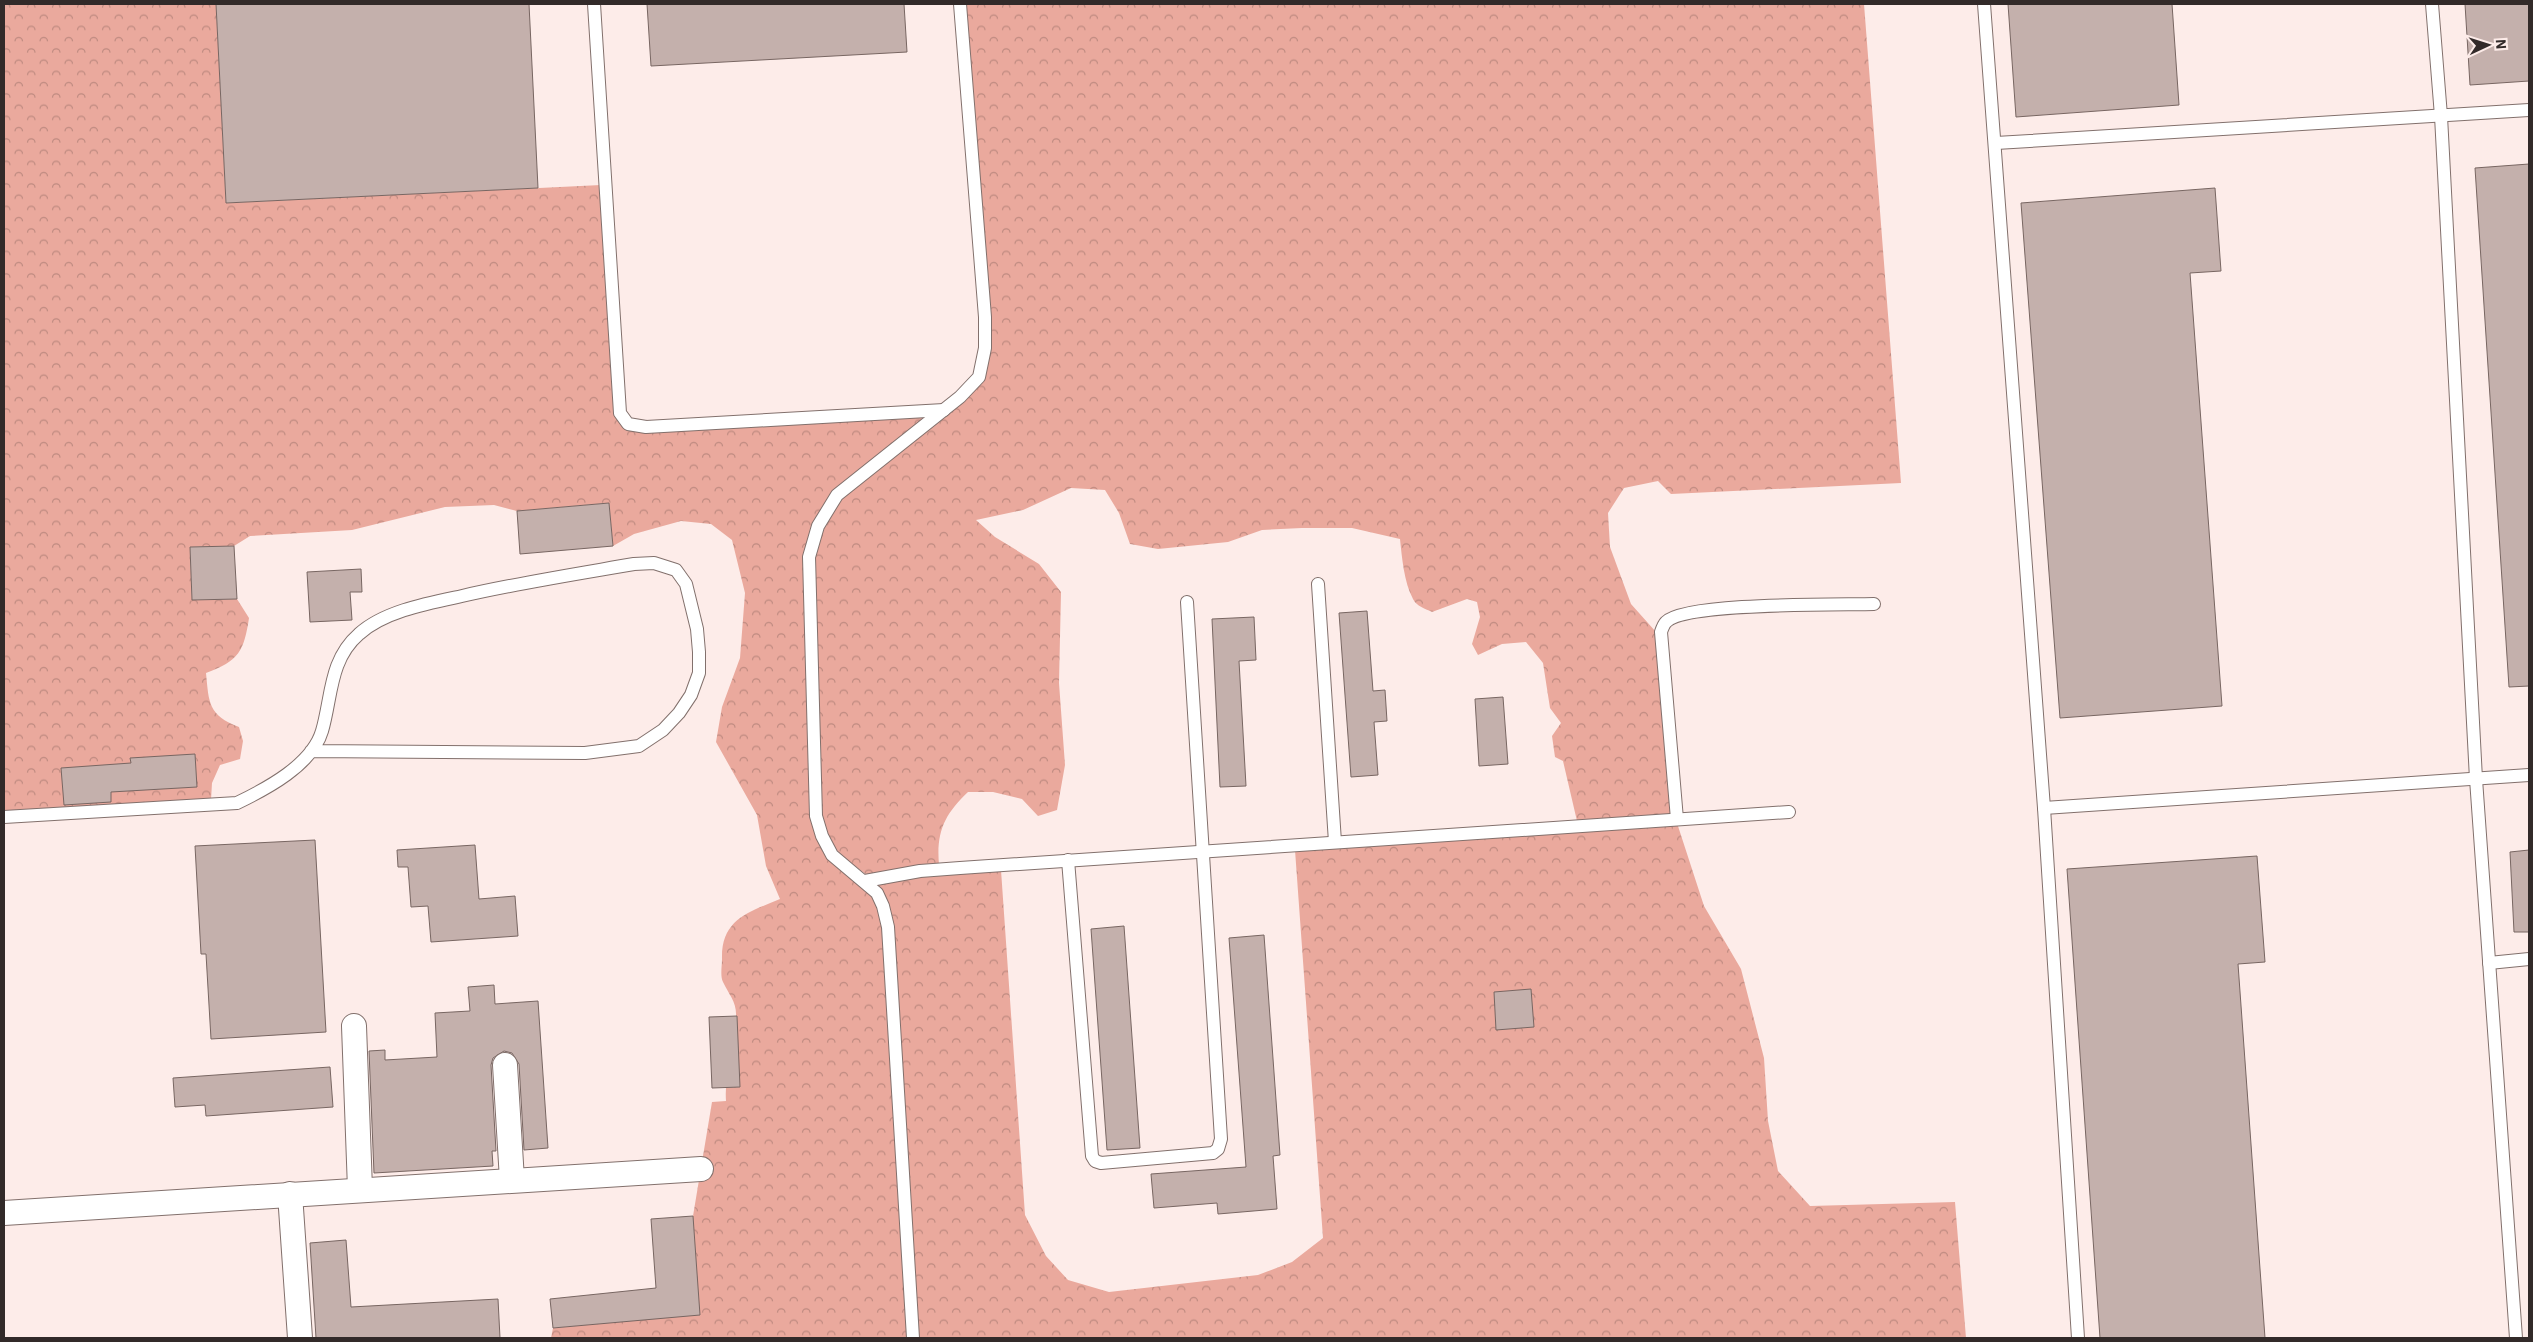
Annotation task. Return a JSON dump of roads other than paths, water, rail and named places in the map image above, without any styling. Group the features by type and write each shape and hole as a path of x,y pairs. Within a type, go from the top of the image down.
{"street":[{"path":"354,1026 360,1189"},
{"path":"505,1065 512,1180"},
{"path":"4,1213 360,1189 701,1169"},
{"path":"290,1194 300,1338"}],"lane":[{"path":"594,4 620,413 628,424 646,427 944,410"},
{"path":"913,1338 888,927 880,900 864,881 832,855 822,836 816,816 809,557 818,526 837,495 960,397 978,377 984,348 985,317 960,4"},
{"path":"1984,4 1996,142 2044,808 2078,1338"},
{"path":"2432,4 2441,116 2476,779 2516,1338"},
{"path":"1996,142 2529,110"},
{"path":"4,817 237,803 268,789 311,751 322,732 332,678 343,654 359,633 392,614 486,591 634,564 654,563 676,570 686,584 697,629 699,673 691,695 679,714 663,730 639,746 585,753 311,751"},
{"path":"1318,584 1335,842"},
{"path":"1068,860 1092,1156 1095,1161 1102,1163 1213,1154 1220,1144 1221,1129 1187,602"},
{"path":"1677,819 1661,632 1666,622 1677,616 1706,609 1874,604"},
{"path":"2044,808 2529,775"},
{"path":"864,881 920,872 1068,860 1788,812"},
{"path":"2489,962 2529,959"}]}
